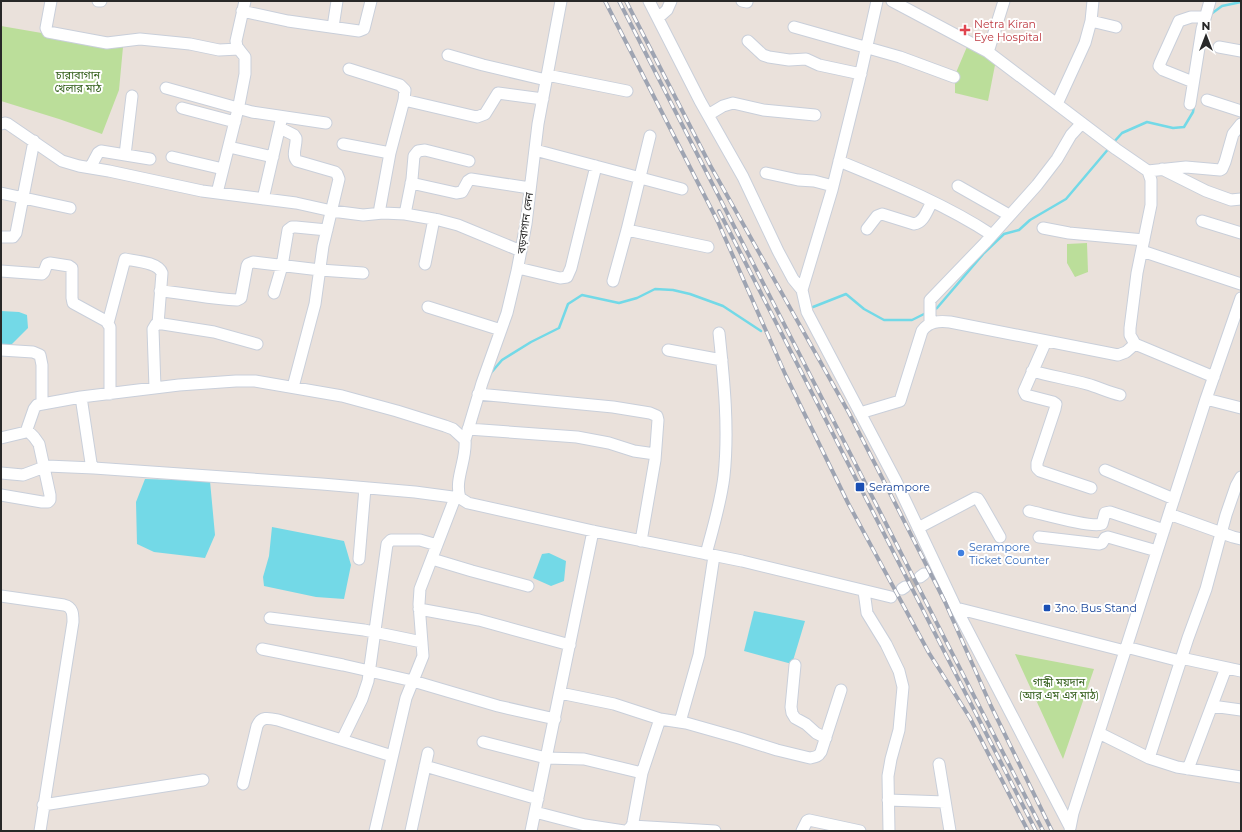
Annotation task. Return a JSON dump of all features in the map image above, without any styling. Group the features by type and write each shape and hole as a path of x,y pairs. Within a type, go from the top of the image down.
{"street":[{"path":"51,1 46,28 48,32 107,42 140,39 190,44 219,50 239,50"},
{"path":"333,27 337,1"},
{"path":"217,193 239,108 245,74 246,61 245,57 239,50 236,37 243,6 288,21 359,31 364,29 371,1"},
{"path":"649,1 742,177 781,258 793,279 802,290 808,312 896,481 956,608 1071,829"},
{"path":"658,18 667,10 671,1"},
{"path":"802,290 833,186 861,74 877,1"},
{"path":"892,1 988,52 1112,146 1148,171 1151,180 1152,198 1137,273 1130,334 1135,344 1214,377"},
{"path":"988,52 1004,1"},
{"path":"1057,104 1085,43 1091,21 1093,1"},
{"path":"1190,104 1205,17 1210,1"},
{"name":"বড়বাগান লেন","path":"457,498 458,485 466,450 465,440 478,394 507,313 518,268 526,224 535,150 557,2"},
{"path":"1194,82 1163,70 1160,63 1178,20 1191,17 1205,17"},
{"path":"1091,21 1116,26"},
{"path":"794,27 900,57 954,77"},
{"path":"748,41 763,55 769,57 789,60 806,59 819,65 861,74"},
{"path":"1219,47 1241,52"},
{"path":"448,55 483,65 627,92"},
{"path":"349,69 400,85 404,90 404,100 390,153 379,213"},
{"path":"166,88 256,112 326,124"},
{"path":"404,100 478,117 485,114 498,92 543,99"},
{"path":"125,155 132,96"},
{"path":"1207,100 1241,111"},
{"path":"708,115 723,106 733,103 763,110 815,115"},
{"path":"182,108 235,122"},
{"path":"263,199 282,116"},
{"path":"930,324 930,300 1037,185 1057,159 1071,135 1082,123"},
{"path":"1,124 8,124 62,161 79,166 217,193 296,203 332,211 363,215 379,213 405,214 434,219 458,225 521,251"},
{"path":"1148,171 1186,167 1222,169 1233,134 1241,124"},
{"path":"280,128 294,135 296,138 294,155 297,161 335,172 339,179 327,230 315,304 293,387"},
{"path":"613,281 650,136"},
{"path":"1,237 15,236 24,198 34,141"},
{"path":"343,144 390,153"},
{"path":"228,147 273,157"},
{"path":"405,214 415,153 421,150 470,161"},
{"path":"535,150 682,188"},
{"path":"90,168 99,152 150,159"},
{"path":"172,157 223,169"},
{"path":"839,161 932,202 972,222 992,235"},
{"path":"518,268 560,278 567,277 571,268 596,166"},
{"path":"1161,169 1213,194 1231,200 1241,199"},
{"path":"766,172 798,180 814,181 833,186"},
{"path":"411,183 456,193 462,192 468,181 471,180 530,188"},
{"path":"958,186 1009,215"},
{"path":"1,194 70,208"},
{"path":"867,229 877,216 882,214 918,224 923,219 932,202"},
{"path":"424,264 434,219"},
{"path":"1202,221 1241,234"},
{"path":"274,293 282,266 287,232 290,228 296,227 327,230"},
{"path":"1043,228 1143,246 1241,284"},
{"path":"627,230 708,247"},
{"path":"110,394 111,331 108,323 125,259 155,265 162,273 158,324"},
{"path":"160,291 199,297 237,300 241,298 248,264 253,262 320,270 363,273"},
{"path":"1,271 42,274 47,264 71,266 73,269 73,303 108,323"},
{"path":"1071,829 1073,813 1206,399 1241,298"},
{"path":"428,307 501,330"},
{"path":"860,413 900,401 922,331 930,324 939,321 1118,355 1126,352 1135,344"},
{"path":"155,388 154,325 158,324 214,332 257,344"},
{"path":"680,722 699,655 710,555 722,492 725,466 726,425 719,333"},
{"path":"1046,341 1024,390 1026,395 1056,404 1037,463 1037,468 1040,471 1091,488"},
{"path":"1,350 33,352 40,355 42,365 42,404"},
{"path":"668,350 722,360"},
{"path":"1032,371 1052,377 1088,384 1107,392 1120,395"},
{"path":"1,438 22,434 27,430 34,407 42,404 81,397 155,388 245,380 342,396 445,426 453,429 465,440"},
{"path":"478,394 613,407 655,414 658,420 655,454 647,512 641,541"},
{"path":"81,397 91,463 94,468"},
{"path":"1206,399 1241,408"},
{"path":"468,429 594,439 634,451 655,454"},
{"path":"1,496 42,502 48,502 50,500 39,444 27,430"},
{"path":"1,473 23,475 43,467 94,468 365,488 457,498 468,502 593,531 710,555 891,597"},
{"path":"1105,470 1174,499"},
{"path":"1149,758 1206,589 1221,532 1236,486 1241,477"},
{"path":"359,559 365,488"},
{"path":"375,831 406,698 422,659 419,608 420,590 457,498"},
{"path":"918,528 975,498 980,502 1000,537"},
{"path":"1029,511 1098,525 1102,524 1105,513 1110,512 1164,530"},
{"path":"1169,514 1241,539"},
{"path":"531,831 593,531"},
{"path":"1040,537 1099,544 1102,543 1108,536 1157,551"},
{"path":"342,740 365,690 370,671 374,632 389,541 395,539 420,540 437,545"},
{"path":"432,559 528,586"},
{"path":"864,591 867,613 886,644 899,671 903,687 899,730 889,771 889,831"},
{"path":"1,596 64,605 70,608 73,614 73,622 40,831"},
{"path":"419,608 479,620 570,645"},
{"path":"956,608 1126,649 1241,671"},
{"path":"270,618 374,632 422,642"},
{"path":"262,648 413,681 498,706 555,719"},
{"path":"795,665 791,707 792,713 795,718 826,738"},
{"path":"1188,769 1226,668"},
{"path":"560,693 614,704 660,719 680,722 810,758 818,756 826,738 841,690"},
{"path":"1212,706 1241,710"},
{"path":"243,784 257,726 261,719 270,718 278,720 392,756"},
{"path":"627,829 642,773 660,719"},
{"path":"1099,733 1149,758 1177,767 1241,777"},
{"path":"483,742 546,758 584,760 642,773"},
{"path":"411,831 428,752"},
{"path":"939,764 950,831"},
{"path":"425,766 538,799"},
{"path":"43,805 203,780"},
{"path":"888,800 945,802"},
{"path":"535,812 585,825 627,829 715,831"},
{"path":"802,831 809,820 834,829 860,831"}],"green space":[{"name":"চারাবাগান খেলার মাঠ","path":"1,26 123,47 119,90 102,134 1,101"},
{"path":"969,42 995,65 988,101 955,93 955,75"},
{"path":"1087,243 1088,272 1075,277 1067,263 1067,244"},
{"name":"গান্ধী ময়দান (আর এম এস মাঠ)","path":"1015,654 1094,669 1063,759"}],"water":[{"path":"1,311 19,312 27,315 28,328 12,344 1,345"},
{"path":"145,479 210,481 215,535 205,558 154,552 137,544 136,502"},
{"path":"272,527 344,541 351,565 344,599 316,597 264,586 263,577 269,556"},
{"path":"549,553 566,561 564,581 551,586 533,578 542,554"},
{"path":"754,611 805,621 792,664 744,651"}],"waterway":[{"path":"1211,14 1222,6 1241,2"},
{"path":"1113,143 1122,133 1147,122 1173,128 1184,127 1193,112 1194,105"},
{"path":"932,310 937,308 984,253 1004,234 1019,230 1030,220 1066,199 1110,147"},
{"path":"490,374 502,360 531,342 559,328 568,304 582,295 619,303 637,298 655,289 673,290 690,294 723,306 761,331"},
{"path":"813,307 846,294 864,309 884,320 912,320 926,313"}],"tunnel":[{"path":"905,587 920,577"}],"railway":[{"path":"605,1 718,222 786,376 848,503 929,653 970,718 1028,831"},
{"path":"619,1 1043,831"},
{"path":"626,1 710,165 849,413 945,602 991,706 1052,831"},
{"path":"719,211 1036,831"}],"place":[{"name":"Netra Kiran Eye Hospital","path":"965,30"},
{"name":"Serampore","path":"860,487"},
{"name":"Serampore Ticket Counter","path":"961,553"},
{"name":"3no. Bus Stand","path":"1047,608"}]}
